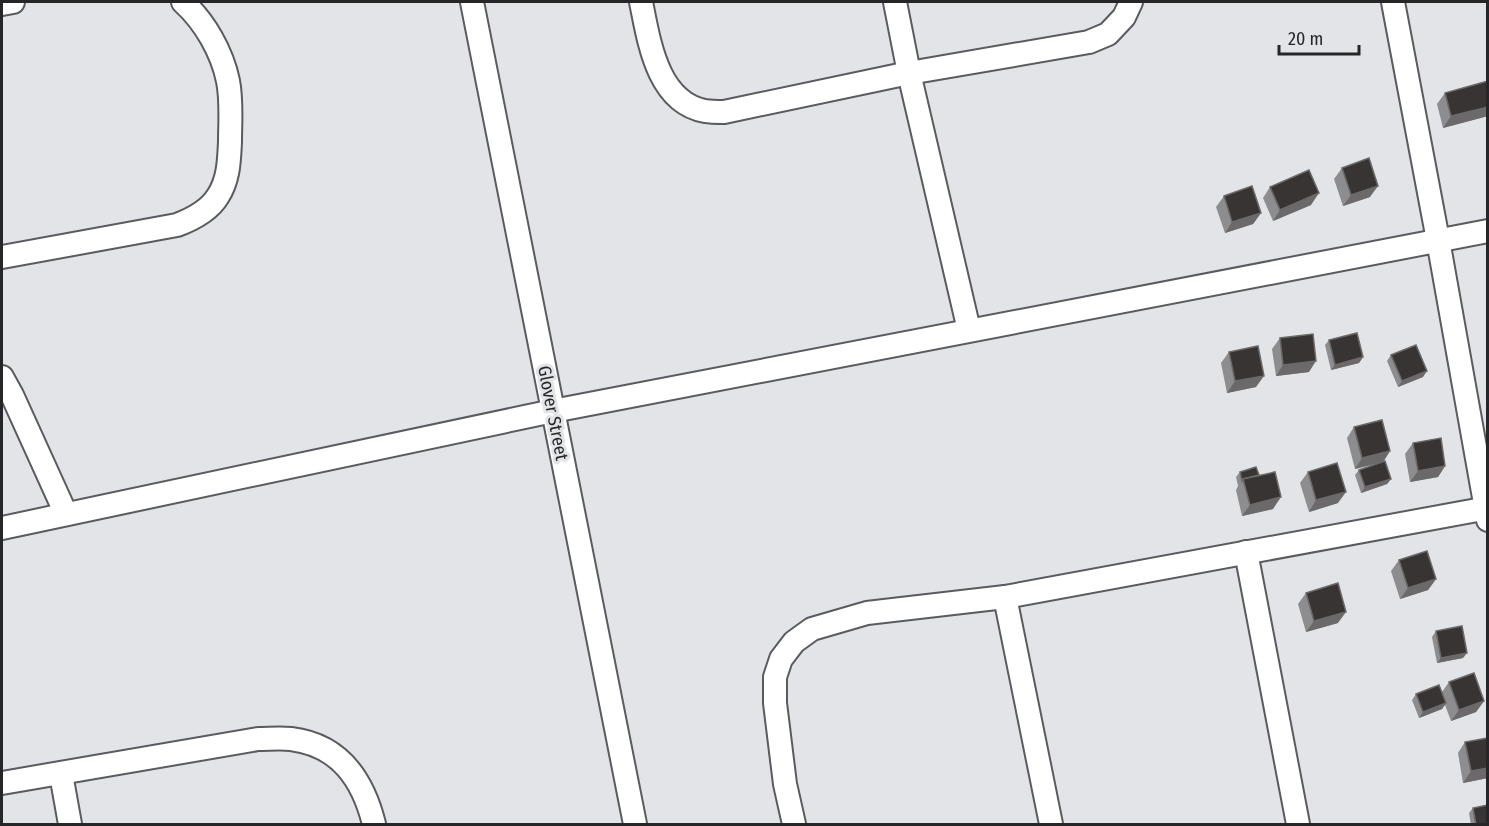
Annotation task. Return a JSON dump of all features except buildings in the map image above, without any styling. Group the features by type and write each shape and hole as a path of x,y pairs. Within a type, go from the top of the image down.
{"street":[{"path":"2,4 13,2"},
{"path":"2,257 177,225 204,212 219,196 229,170 231,109 228,81 220,54 205,27 183,2"},
{"name":"Glover Street","path":"472,2 635,825"},
{"path":"641,2 656,63 671,92 689,106 706,111 724,112 909,73 1089,42 1108,34 1124,18 1131,2"},
{"path":"895,2 909,73 969,330"},
{"path":"794,825 785,784 775,677 781,659 794,642 812,629 867,614 1005,597 1246,552 1487,512 1393,2"},
{"path":"2,528 553,411 1488,231"},
{"path":"2,377 66,513"},
{"path":"1246,552 1298,825"},
{"path":"1005,597 1051,825"},
{"path":"2,783 258,739 292,739 322,747 345,764 358,783 374,825"},
{"path":"61,774 70,825"}]}
